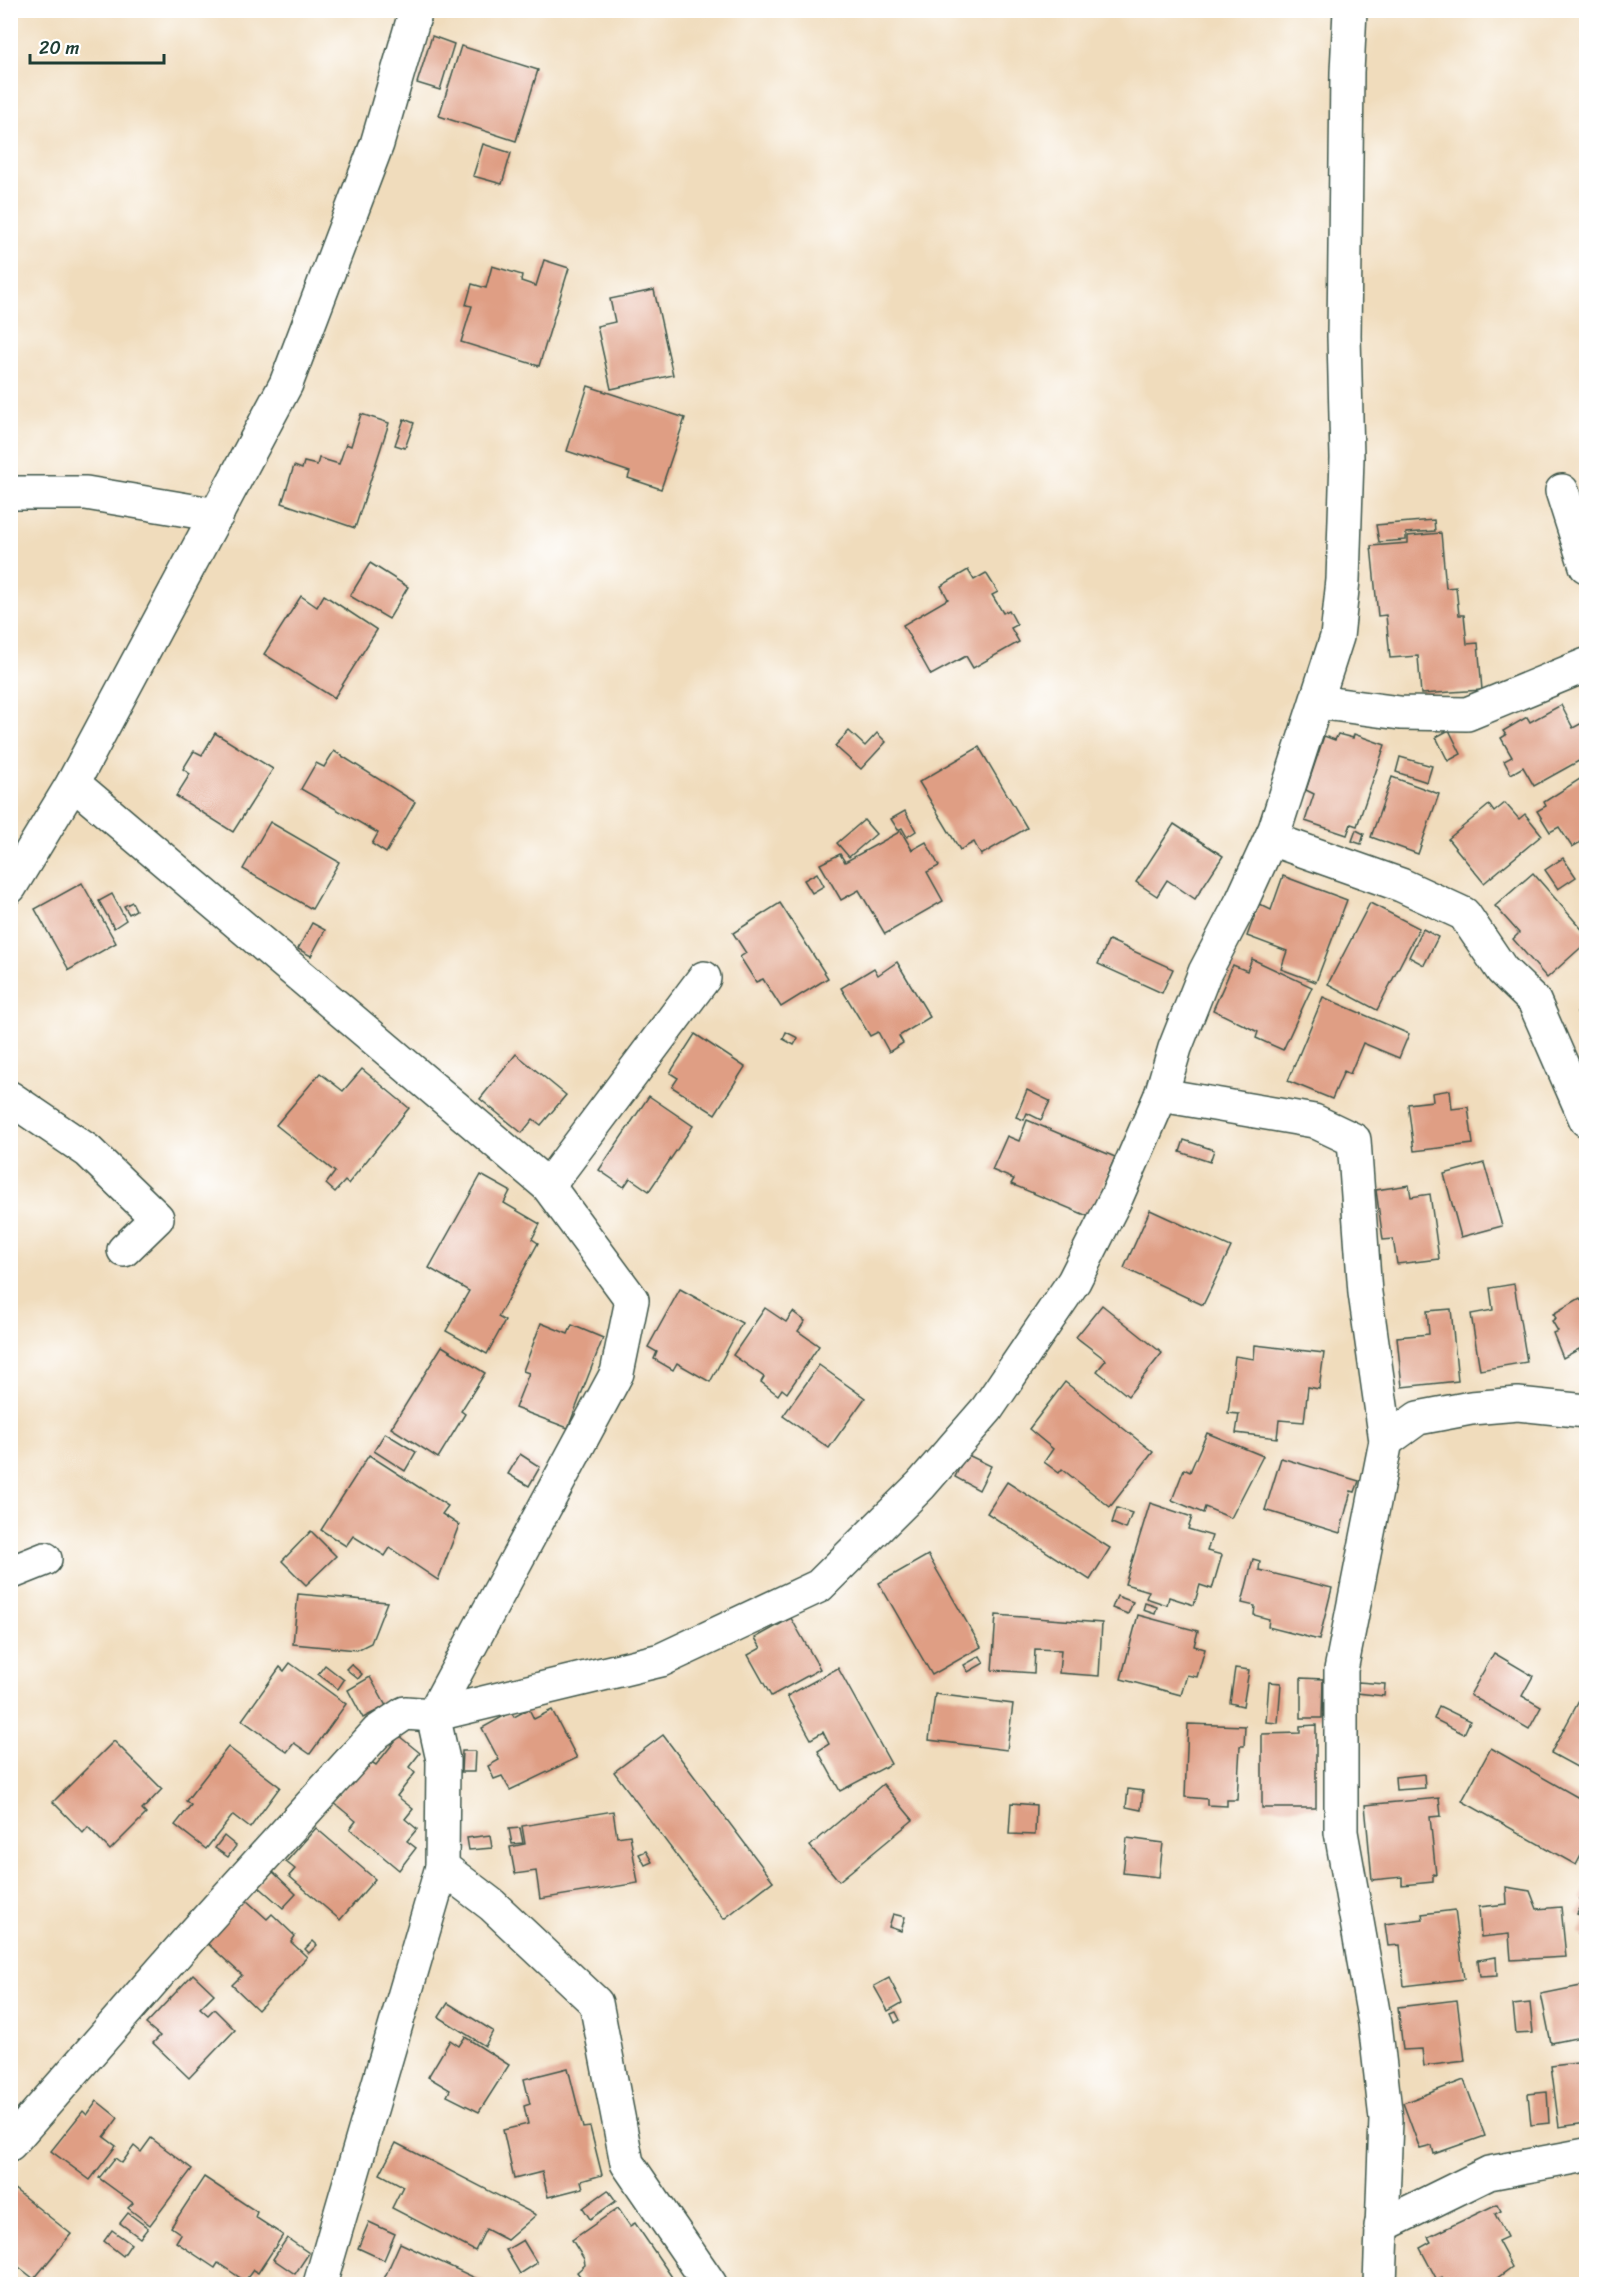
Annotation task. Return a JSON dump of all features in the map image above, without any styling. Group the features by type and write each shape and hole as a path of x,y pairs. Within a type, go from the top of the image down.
{"street":[{"path":"10,887 73,783 286,384 377,144 416,10"},
{"path":"10,2144 190,1938 377,1732 405,1713 433,1714 661,1660 819,1586 921,1485 987,1410 1074,1281 1117,1196 1161,1095 1175,1048 1205,972 1271,839 1337,637 1343,579 1347,458 1344,336 1346,84 1350,10"},
{"path":"1562,491 1587,566"},
{"path":"10,493 86,493 217,515"},
{"path":"1317,702 1400,713 1467,714 1587,665"},
{"path":"73,783 548,1186 632,1300 617,1373 433,1714 443,1760 442,1867 320,2284"},
{"path":"1271,839 1401,885 1464,914 1502,970 1534,1001 1587,1120"},
{"path":"548,1186 704,978"},
{"path":"1161,1095 1314,1121 1354,1140 1365,1293 1386,1441 1341,1670 1341,1832 1375,2024 1386,2119 1380,2284"},
{"path":"10,1098 87,1151 157,1218 124,1250"},
{"path":"1386,1441 1418,1418 1471,1408 1518,1404 1587,1411"},
{"path":"10,1573 45,1559"},
{"path":"442,1867 492,1905 596,2002 627,2163 710,2284"},
{"path":"1381,2226 1489,2174 1587,2155"}],"building":[{"path":"432,36 454,44 440,90 417,83"},
{"path":"461,46 538,70 516,141 439,116"},
{"path":"483,144 511,153 502,184 473,176"},
{"path":"544,260 569,268 539,366 461,342 472,306 466,305 472,284 486,288 492,266 522,275 521,281 536,286"},
{"path":"654,290 673,375 611,389 597,326 615,322 610,299"},
{"path":"588,386 685,418 661,489 628,478 630,472 567,451"},
{"path":"361,414 389,423 355,528 282,503 294,466 302,469 304,462 317,465 319,458 339,464 346,444 351,446"},
{"path":"404,419 414,423 405,448 395,445"},
{"path":"1434,520 1435,531 1406,533 1406,540 1379,542 1376,525"},
{"path":"1441,533 1446,588 1456,587 1459,615 1464,615 1467,644 1478,643 1482,690 1421,694 1418,656 1390,658 1386,615 1378,616 1371,546 1408,543 1408,536"},
{"path":"370,563 408,587 389,619 350,596"},
{"path":"968,570 974,580 986,573 998,592 992,595 1003,613 1009,610 1017,625 1011,628 1019,642 973,668 966,656 931,675 903,625 948,599 941,586"},
{"path":"324,595 377,630 334,698 264,654 301,596 317,607"},
{"path":"1561,705 1573,728 1582,723 1586,731 1586,757 1534,786 1523,767 1511,774 1504,761 1512,757 1501,738 1506,735 1503,731 1527,717 1530,722"},
{"path":"1449,730 1461,754 1448,761 1436,737"},
{"path":"849,731 865,746 877,733 886,742 861,769 835,746"},
{"path":"215,733 273,769 233,832 176,796 190,774 183,769 194,751 202,755"},
{"path":"1338,734 1353,738 1354,734 1385,745 1357,826 1351,824 1347,835 1305,821 1314,794 1306,790 1324,736 1335,740"},
{"path":"979,747 1027,828 981,855 974,842 960,850 919,782"},
{"path":"334,751 415,802 386,853 372,844 378,833 301,789 316,763 324,767"},
{"path":"1400,757 1432,766 1427,782 1396,772"},
{"path":"1586,775 1586,839 1572,847 1559,827 1550,832 1537,811 1546,806 1544,802"},
{"path":"1392,777 1439,794 1418,854 1371,837"},
{"path":"1505,803 1519,819 1525,814 1542,835 1484,883 1448,839 1489,805 1494,812"},
{"path":"905,811 916,831 907,837 902,828 898,830 891,819"},
{"path":"864,820 876,834 849,857 837,843"},
{"path":"270,822 339,862 312,909 243,869"},
{"path":"1174,824 1223,856 1195,899 1167,880 1157,896 1136,882"},
{"path":"1356,830 1364,834 1361,844 1352,841"},
{"path":"901,831 912,850 926,842 939,866 927,872 943,901 885,934 859,890 841,900 820,864 840,854 845,862"},
{"path":"1563,858 1576,877 1558,889 1545,870"},
{"path":"817,873 824,886 812,893 804,880"},
{"path":"1533,873 1586,934 1586,943 1547,978 1513,939 1519,933 1495,906"},
{"path":"1283,876 1347,900 1316,982 1281,969 1287,951 1247,936 1259,904 1271,910"},
{"path":"82,883 116,943 69,970 35,909"},
{"path":"112,894 126,920 114,928 99,901"},
{"path":"132,902 136,910 129,914 124,906"},
{"path":"780,903 828,978 781,1007 763,979 756,982 740,957 746,953 733,933"},
{"path":"1370,903 1419,928 1377,1010 1328,984"},
{"path":"312,923 325,930 311,956 298,949"},
{"path":"1423,929 1438,937 1424,965 1409,957"},
{"path":"1109,940 1173,969 1162,993 1098,964"},
{"path":"1252,959 1312,987 1283,1050 1256,1038 1258,1032 1213,1010 1233,965 1247,971"},
{"path":"897,962 930,1017 899,1036 903,1043 889,1052 878,1032 870,1036 841,988 874,968 878,975"},
{"path":"1323,997 1409,1034 1399,1058 1363,1043 1350,1074 1344,1071 1332,1099 1288,1081"},
{"path":"1586,1009 1586,1035 1577,1013"},
{"path":"786,1032 798,1038 794,1045 783,1039"},
{"path":"695,1034 745,1067 715,1114 672,1087 678,1078 670,1073"},
{"path":"516,1054 566,1095 541,1125 533,1119 522,1133 480,1099"},
{"path":"362,1069 409,1108 348,1184 345,1181 335,1192 326,1184 335,1172 276,1125 320,1073 343,1091"},
{"path":"1027,1090 1050,1101 1041,1120 1027,1113 1024,1120 1016,1117"},
{"path":"1450,1090 1452,1109 1468,1107 1473,1144 1414,1151 1408,1104 1433,1101 1432,1093"},
{"path":"649,1096 693,1126 649,1191 630,1178 624,1187 599,1170"},
{"path":"1027,1120 1115,1157 1090,1217 1011,1184 1014,1179 992,1170 1007,1136 1019,1141"},
{"path":"1184,1140 1214,1150 1210,1162 1180,1152"},
{"path":"1484,1163 1502,1226 1461,1237 1444,1174"},
{"path":"481,1175 510,1191 504,1203 540,1224 532,1239 538,1243 498,1317 505,1321 487,1354 446,1331 469,1291 429,1268"},
{"path":"1409,1185 1411,1197 1430,1194 1439,1259 1397,1264 1393,1239 1383,1240 1376,1190"},
{"path":"1150,1210 1231,1247 1203,1305 1124,1268"},
{"path":"1514,1284 1527,1362 1480,1370 1471,1314 1493,1310 1490,1288"},
{"path":"680,1289 742,1323 710,1382 677,1363 673,1370 654,1359 657,1352 648,1347"},
{"path":"1580,1298 1584,1306 1586,1304 1586,1363 1579,1349 1563,1358 1553,1333 1558,1331 1552,1321 1556,1318 1553,1314"},
{"path":"1102,1305 1162,1353 1128,1396 1097,1371 1106,1360 1076,1337"},
{"path":"765,1308 786,1322 793,1312 805,1321 798,1331 819,1346 787,1393 782,1389 778,1395 761,1382 764,1377 733,1355"},
{"path":"1451,1309 1458,1381 1402,1387 1397,1337 1429,1334 1427,1311"},
{"path":"541,1323 568,1334 572,1325 603,1338 568,1428 515,1408 529,1373 523,1371"},
{"path":"1255,1345 1324,1353 1319,1389 1308,1387 1304,1422 1279,1420 1277,1438 1236,1433 1239,1414 1228,1413 1235,1356 1254,1359"},
{"path":"442,1346 485,1373 461,1411 465,1414 438,1458 391,1428"},
{"path":"819,1365 865,1398 829,1448 783,1416"},
{"path":"1065,1382 1153,1452 1110,1507 1062,1469 1059,1473 1044,1462 1053,1449 1029,1429"},
{"path":"385,1433 416,1452 405,1471 374,1451"},
{"path":"1207,1433 1263,1456 1231,1518 1205,1507 1203,1513 1172,1500 1184,1469 1190,1472"},
{"path":"520,1454 540,1467 529,1486 508,1474"},
{"path":"966,1454 991,1466 979,1490 955,1477"},
{"path":"369,1455 448,1506 442,1514 459,1525 438,1580 390,1548 385,1556 353,1536 346,1546 321,1530"},
{"path":"1281,1458 1359,1481 1355,1492 1351,1491 1340,1533 1265,1510"},
{"path":"1007,1482 1110,1548 1090,1580 987,1513"},
{"path":"1150,1503 1192,1517 1188,1529 1212,1536 1207,1551 1222,1555 1212,1589 1200,1585 1194,1605 1169,1597 1167,1605 1146,1598 1149,1591 1125,1584"},
{"path":"1117,1508 1132,1513 1126,1529 1112,1523"},
{"path":"311,1531 336,1556 306,1585 282,1561"},
{"path":"928,1555 981,1647 932,1675 879,1583"},
{"path":"1253,1559 1260,1561 1259,1570 1332,1588 1319,1640 1268,1627 1269,1619 1254,1615 1255,1606 1242,1603"},
{"path":"298,1594 387,1602 371,1643 357,1650 293,1644"},
{"path":"1117,1596 1133,1602 1128,1614 1112,1608"},
{"path":"1145,1603 1157,1607 1155,1614 1143,1610"},
{"path":"996,1615 1102,1623 1099,1676 1059,1673 1061,1650 1035,1649 1034,1673 992,1670"},
{"path":"1138,1615 1198,1631 1194,1646 1205,1649 1197,1677 1187,1675 1181,1695 1121,1679"},
{"path":"791,1618 820,1669 771,1696 748,1655 761,1648 755,1638"},
{"path":"1494,1653 1533,1676 1522,1696 1541,1707 1529,1729 1470,1695"},
{"path":"980,1656 984,1663 968,1672 964,1665"},
{"path":"290,1663 346,1704 310,1754 294,1743 287,1752 242,1720 280,1667 284,1671"},
{"path":"351,1664 362,1674 358,1679 346,1669"},
{"path":"325,1665 344,1680 338,1689 318,1674"},
{"path":"838,1668 891,1764 840,1791 818,1751 829,1744 823,1732 811,1739 787,1696"},
{"path":"1235,1668 1249,1670 1243,1706 1230,1703"},
{"path":"370,1677 386,1706 363,1718 348,1690"},
{"path":"1301,1678 1323,1679 1322,1718 1301,1718"},
{"path":"1269,1682 1281,1683 1278,1723 1266,1722"},
{"path":"1358,1682 1385,1684 1384,1696 1357,1693"},
{"path":"1586,1688 1586,1772 1551,1753"},
{"path":"935,1694 1013,1704 1007,1750 929,1740"},
{"path":"1439,1706 1470,1721 1464,1734 1434,1719"},
{"path":"529,1709 534,1719 552,1710 577,1758 510,1790 502,1776 494,1779 488,1766 499,1760 482,1728 511,1712 514,1717"},
{"path":"1188,1724 1245,1726 1244,1746 1240,1746 1237,1800 1227,1800 1227,1806 1207,1805 1207,1799 1185,1797"},
{"path":"1316,1725 1316,1808 1262,1808 1262,1734 1300,1733 1300,1726"},
{"path":"663,1735 773,1881 724,1919 614,1772"},
{"path":"399,1736 420,1753 409,1767 415,1773 397,1796 413,1809 405,1819 417,1829 407,1841 416,1848 399,1870 350,1829 356,1821 333,1802 368,1760 376,1765"},
{"path":"114,1741 162,1789 142,1810 146,1814 110,1850 88,1827 83,1833 53,1802"},
{"path":"228,1747 280,1787 250,1828 233,1815 206,1849 175,1825 191,1805 186,1801"},
{"path":"1491,1748 1586,1802 1586,1846 1576,1865 1462,1801"},
{"path":"462,1751 475,1751 474,1772 461,1772"},
{"path":"1424,1774 1425,1788 1396,1790 1395,1777"},
{"path":"883,1784 913,1820 839,1881 810,1846"},
{"path":"1128,1789 1143,1791 1141,1810 1126,1807"},
{"path":"1439,1798 1441,1816 1430,1817 1436,1875 1433,1874 1433,1882 1402,1885 1402,1877 1372,1880 1365,1805"},
{"path":"1011,1803 1036,1805 1035,1835 1009,1834"},
{"path":"613,1811 617,1837 630,1835 638,1883 540,1899 536,1871 515,1874 510,1847 525,1844 522,1826"},
{"path":"316,1828 375,1879 340,1920 289,1876 295,1869 286,1862"},
{"path":"520,1828 523,1843 512,1844 509,1829"},
{"path":"490,1835 492,1848 469,1850 467,1838"},
{"path":"224,1836 236,1846 228,1857 215,1848"},
{"path":"1127,1838 1163,1843 1159,1877 1123,1873"},
{"path":"646,1851 652,1862 645,1865 639,1854"},
{"path":"271,1870 296,1894 283,1908 257,1885"},
{"path":"1506,1887 1530,1891 1537,1909 1561,1907 1566,1957 1511,1960 1509,1934 1481,1937 1479,1907 1507,1904"},
{"path":"1586,1888 1586,1918 1577,1914 1584,1901 1580,1899"},
{"path":"246,1900 267,1919 272,1914 295,1936 291,1942 307,1957 258,2010 232,1985 242,1975 206,1942"},
{"path":"1455,1910 1464,1979 1404,1986 1400,1945 1388,1946 1385,1924 1423,1919 1422,1914"},
{"path":"893,1914 905,1917 901,1931 889,1927"},
{"path":"1586,1918 1586,1938 1578,1933"},
{"path":"313,1941 317,1945 309,1953 305,1949"},
{"path":"1496,1957 1497,1976 1480,1977 1478,1960"},
{"path":"193,1974 214,1994 200,2008 208,2015 214,2009 235,2030 189,2078 153,2043 160,2036 146,2024"},
{"path":"889,1978 902,2003 888,2011 874,1986"},
{"path":"1586,1985 1586,2036 1551,2043 1541,1994"},
{"path":"1457,2000 1465,2061 1424,2066 1422,2049 1403,2050 1398,2007"},
{"path":"448,2003 493,2031 485,2046 439,2017"},
{"path":"1530,2003 1533,2033 1516,2034 1513,2005"},
{"path":"896,2012 900,2020 895,2023 891,2014"},
{"path":"465,2037 509,2065 479,2112 447,2096 450,2090 428,2077 450,2040 459,2046"},
{"path":"1586,2062 1586,2123 1559,2127 1551,2066"},
{"path":"568,2068 583,2128 590,2127 602,2175 581,2181 583,2188 548,2197 542,2172 514,2179 503,2130 528,2124 524,2106 530,2104 524,2079"},
{"path":"1464,2080 1485,2136 1434,2154 1432,2146 1420,2149 1403,2103"},
{"path":"1547,2092 1549,2123 1531,2125 1528,2094"},
{"path":"97,2101 118,2118 104,2137 116,2146 90,2180 51,2151 83,2111 87,2115"},
{"path":"151,2138 192,2169 150,2225 128,2208 133,2203 99,2178 115,2158 122,2163 134,2146 141,2152"},
{"path":"396,2143 536,2215 507,2240 486,2229 475,2251 392,2208 403,2186 380,2174"},
{"path":"204,2177 257,2212 255,2217 283,2235 258,2273 253,2270 245,2281 218,2263 215,2268 176,2242 181,2234 171,2227"},
{"path":"13,2188 71,2234 34,2279 10,2260 12,2251 10,2250 10,2191"},
{"path":"608,2190 616,2201 590,2219 583,2208"},
{"path":"1497,2204 1501,2211 1495,2214 1507,2237 1498,2241 1512,2267 1489,2284 1446,2284 1442,2277 1437,2280 1420,2248 1431,2242 1428,2237"},
{"path":"618,2208 630,2226 635,2223 676,2283 586,2284 577,2272 585,2265 584,2259 572,2240"},
{"path":"128,2213 148,2228 140,2238 120,2223"},
{"path":"369,2222 395,2234 384,2260 358,2248"},
{"path":"112,2230 131,2244 123,2256 104,2241"},
{"path":"287,2238 309,2253 295,2274 273,2259"},
{"path":"523,2240 537,2263 520,2274 506,2250"},
{"path":"400,2243 484,2282 483,2284 398,2284 384,2279"}]}
